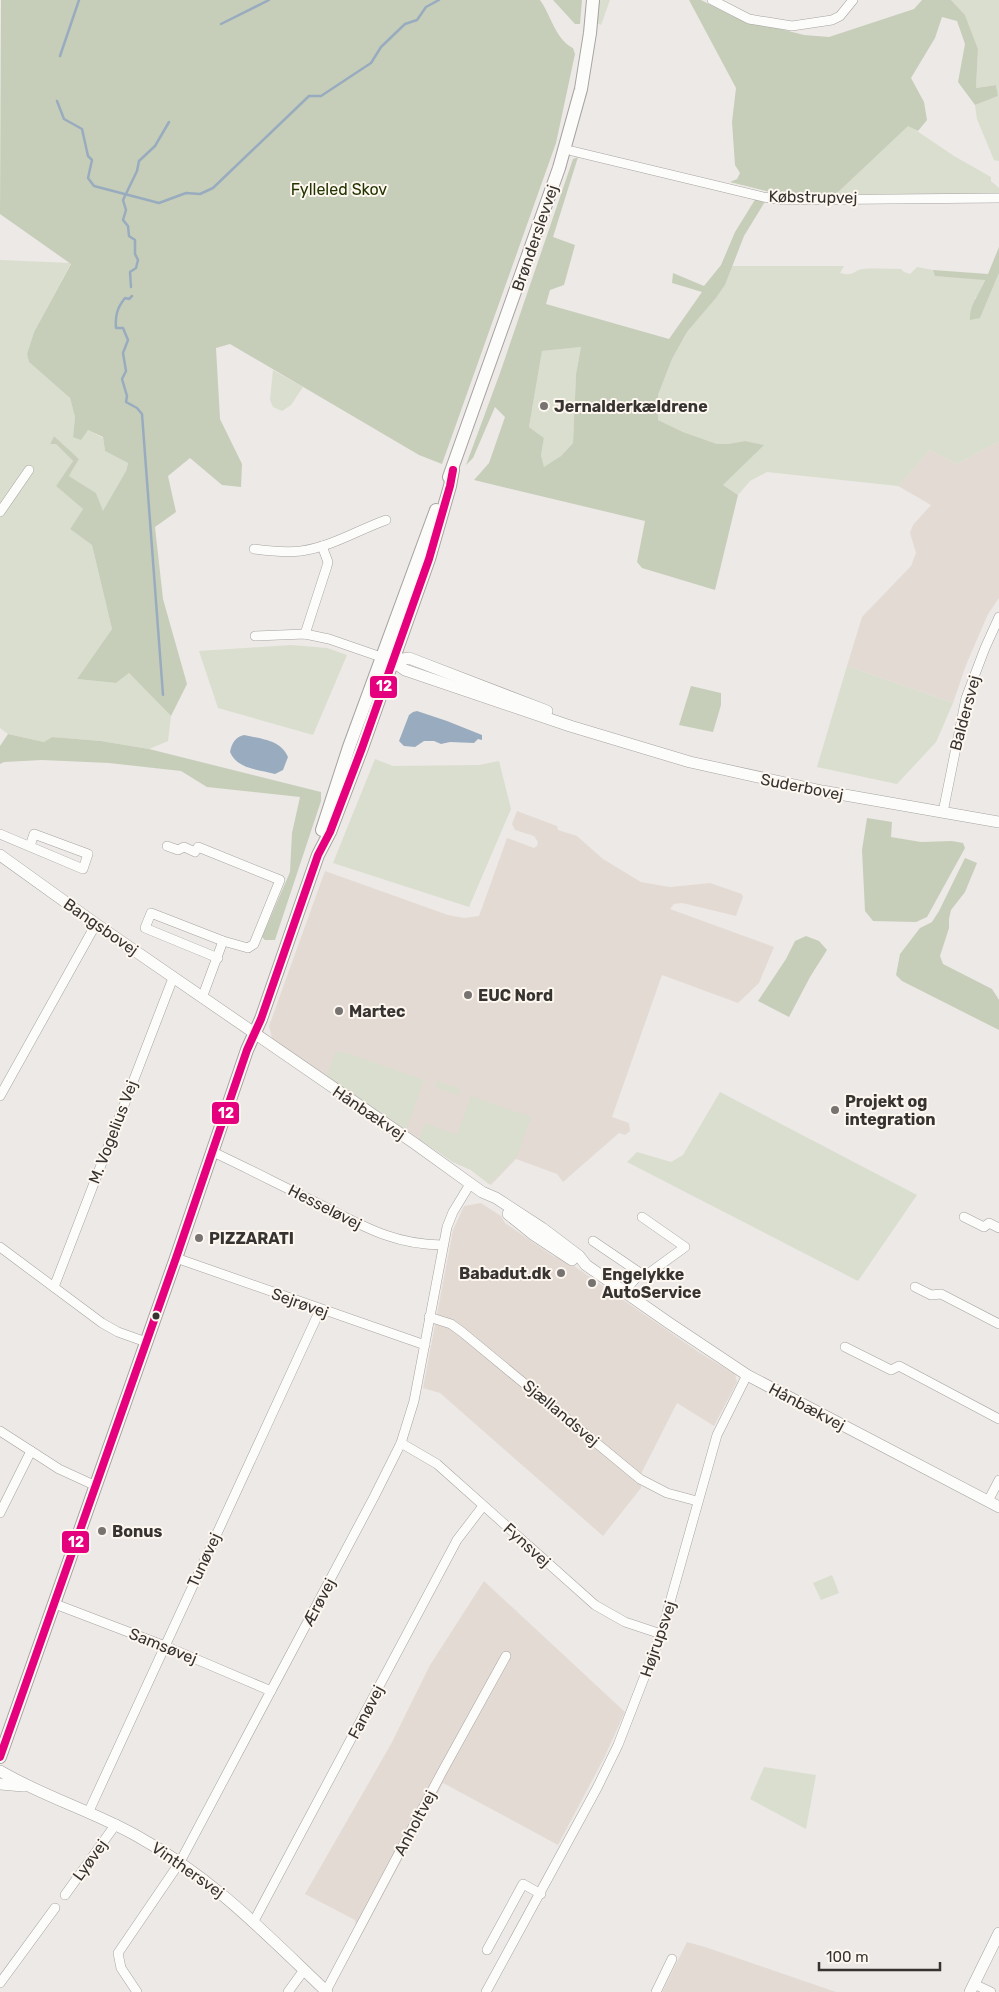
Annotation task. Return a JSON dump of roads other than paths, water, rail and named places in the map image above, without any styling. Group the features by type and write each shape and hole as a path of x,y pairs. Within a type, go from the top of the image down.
{"main road":[{"name":"Brønderslevvej","path":"0,1756 55,1604 247,1050 268,1002 318,855 330,832 358,758 387,659 428,559 453,470 559,168 581,89 593,0"}],"street":[{"path":"712,0 749,19 792,26 832,20 840,16 853,0"},
{"name":"Købstrupvej","path":"572,151 763,197 784,200 999,198"},
{"path":"0,512 29,470"},
{"path":"254,549 301,551 322,546 386,520"},
{"path":"305,634 328,562 322,546"},
{"name":"Baldersvej","path":"943,812 966,698 999,616"},
{"path":"254,636 305,634 329,639 387,659"},
{"name":"Suderbovej","path":"387,659 405,670 570,726 609,736 690,762 752,777 999,822"},
{"path":"0,834 83,869 88,854 34,834 30,846"},
{"name":"Bangsbovej","path":"167,846 178,850 184,847 196,852 198,847 280,880 254,944 248,948 223,942 151,912 145,928 218,958"},
{"name":"Bangsbovej","path":"0,855 254,1034"},
{"path":"0,1096 96,924"},
{"path":"202,998 223,942"},
{"name":"M. Vogelius Vej","path":"54,1287 173,978"},
{"name":"Hånbækvej","path":"254,1034 414,1143 470,1184 496,1198 542,1228 579,1256 586,1265 747,1375 999,1507"},
{"name":"Hesseløvej","path":"213,1152 371,1230 402,1242 442,1245"},
{"name":"Ærøvej","path":"137,1992 121,1968 118,1953 180,1862 401,1443 414,1401 442,1245 453,1212 470,1184"},
{"path":"593,1241 645,1276 685,1247 642,1217"},
{"path":"964,1217 984,1227 989,1223 999,1228"},
{"path":"0,1247 102,1323 118,1332 146,1342"},
{"name":"Sejrøvej","path":"176,1258 320,1310 425,1345"},
{"path":"624,1292 640,1273"},
{"path":"915,1288 931,1295 941,1294 999,1324"},
{"name":"Tunøvej","path":"89,1811 320,1310"},
{"name":"Sjællandsvej","path":"429,1317 451,1324 462,1332 640,1479 667,1492 697,1502"},
{"path":"844,1347 891,1370 899,1366 999,1419"},
{"name":"Højrupsvej","path":"486,1992 601,1782 618,1744 661,1634 716,1435 747,1375"},
{"path":"0,1431 76,1478 96,1486"},
{"name":"Fynsvej","path":"401,1443 437,1464 595,1606 625,1622 661,1634"},
{"path":"0,1513 31,1451"},
{"path":"988,1501 999,1480"},
{"name":"Fanøvej","path":"254,1922 457,1540 483,1506"},
{"name":"Samsøvej","path":"55,1604 271,1690"},
{"name":"Anholtvej","path":"326,1992 442,1772 506,1656"},
{"name":"Vinthersvej","path":"0,1771 24,1786 89,1811 116,1824 180,1862 222,1893 326,1992"},
{"name":"Vinthersvej","path":"0,1784 24,1786"},
{"name":"Lyøvej","path":"64,1895 116,1824"},
{"path":"487,1950 523,1884 541,1894"},
{"path":"0,1983 55,1908"},
{"path":"992,1992 972,1988 999,1932"},
{"path":"656,1992 672,1959"},
{"path":"288,1992 304,1970"}],"water":[{"path":"417,711 482,735 482,740 478,739 474,743 450,742 441,744 434,741 424,741 415,747 404,746 399,741 409,715"},
{"path":"244,735 264,739 281,747 288,757 283,770 275,774 248,768 237,762 230,752 234,741"}],"waterway":[{"path":"60,56 79,0"},
{"path":"221,24 269,0"},
{"path":"57,101 64,119 82,129 88,156 92,160 88,178 94,186 159,203 186,193 200,194 213,188 309,96 321,96 371,63 381,47 405,24 417,20 426,7 439,0"},
{"path":"131,287 130,272 136,268 138,260 135,254 135,240 129,236 128,226 123,220 126,210 123,200 137,171 139,161 155,146 169,122"},
{"path":"132,296 129,299 125,298 120,305 116,316 116,328 123,328 128,340 123,353 126,371 122,379 127,396 126,402 137,408 142,414 163,695"}],"place":[{"name":"Jernalderkældrene","path":"544,406"},
{"name":"EUC Nord","path":"468,995"},
{"name":"Martec","path":"339,1011"},
{"name":"Projekt og integration","path":"835,1110"},
{"name":"PIZZARATI","path":"199,1238"},
{"name":"Babadut.dk","path":"561,1273"},
{"name":"Engelykke AutoService","path":"592,1283"},
{"name":"Bonus","path":"102,1531"}],"park label":[{"name":"Fylleled Skov","path":"339,189"}]}
